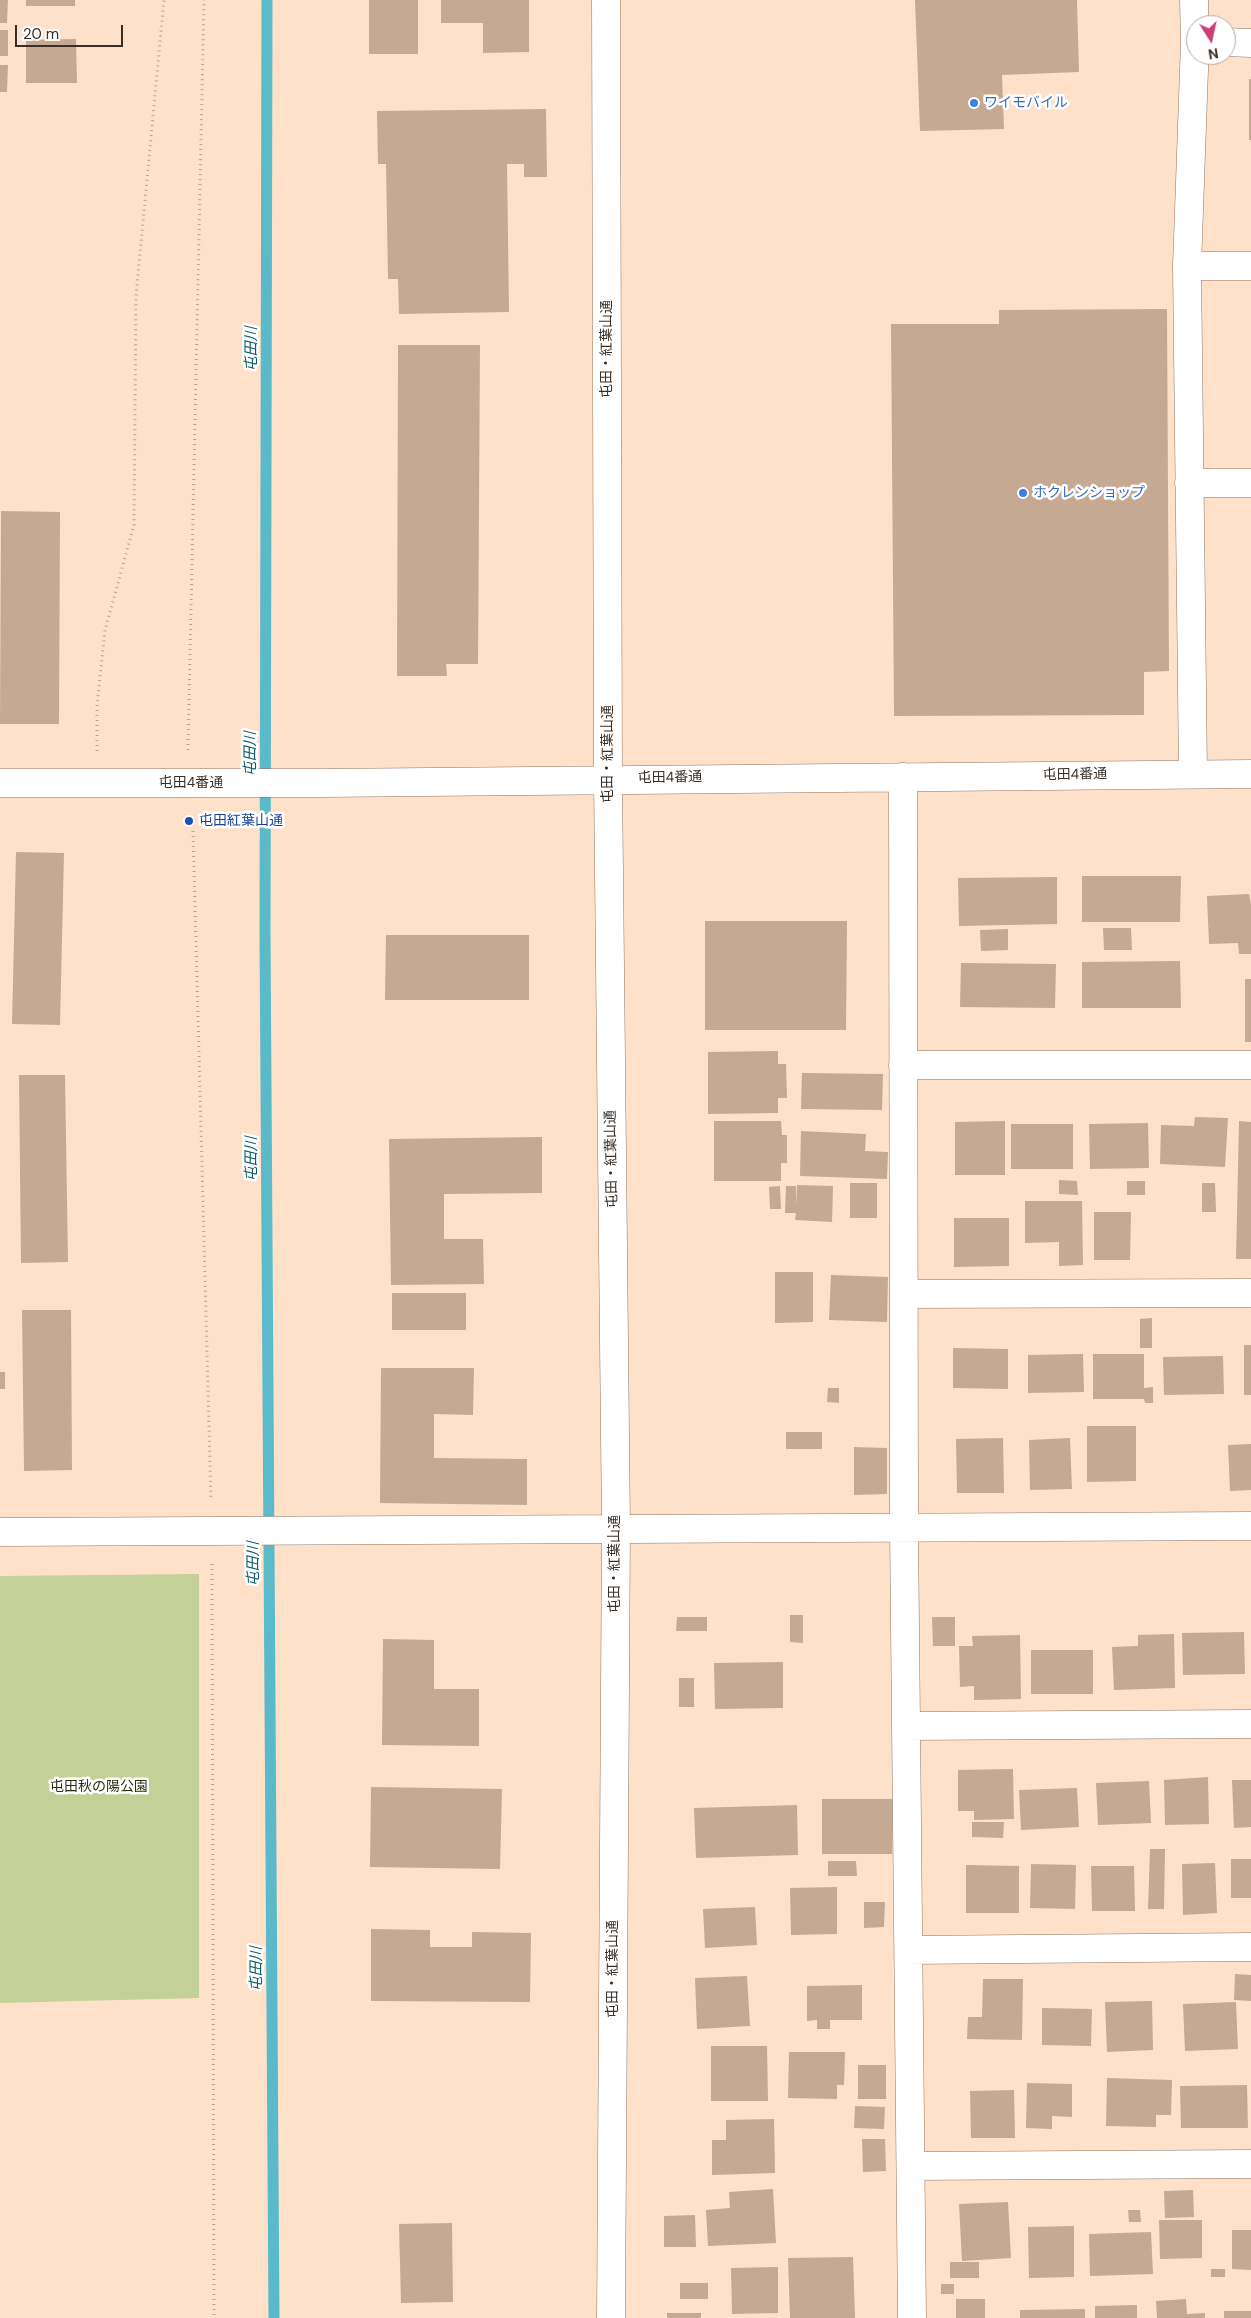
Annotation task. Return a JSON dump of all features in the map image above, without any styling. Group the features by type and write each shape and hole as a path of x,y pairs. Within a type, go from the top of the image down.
{"street":[{"name":"屯田・紅葉山通","path":"606,0 608,779 616,1528 611,2318"},
{"path":"1194,0 1195,15"},
{"path":"1236,42 1251,43"},
{"path":"1193,774 1187,266 1195,65"},
{"path":"1187,266 1251,266"},
{"path":"1189,483 1251,483"},
{"name":"屯田4番通","path":"0,783 324,783 1251,774"},
{"path":"903,776 904,1527 912,2318"},
{"path":"903,1065 1251,1065"},
{"path":"904,1294 1251,1293"},
{"path":"0,1532 1251,1526"},
{"path":"906,1726 1251,1724"},
{"path":"908,1950 1251,1947"},
{"path":"911,2166 1251,2164"}],"path":[{"path":"97,751 97,706 105,630 134,525 136,296 164,0"},
{"path":"188,750 204,0"},
{"path":"193,832 212,1530 214,2318"}],"green space":[{"name":"屯田秋の陽公園","path":"199,1574 199,1998 0,2003 0,1576"}],"building":[{"path":"0,0 8,0 7,23 0,23"},
{"path":"26,0 75,0 75,6 26,6"},
{"path":"369,0 418,0 418,54 369,54"},
{"path":"441,0 529,0 529,52 483,53 483,23 441,23"},
{"path":"915,0 1077,0 1079,72 1002,75 1004,129 920,131"},
{"path":"0,30 8,30 8,56 0,56"},
{"path":"76,39 77,83 26,83 26,40"},
{"path":"0,65 8,65 7,92 0,92"},
{"path":"1249,79 1251,79 1251,140 1249,140"},
{"path":"546,109 547,177 524,177 524,164 507,164 509,312 399,314 398,279 388,279 386,164 378,164 377,111"},
{"path":"1167,309 1169,671 1144,672 1144,715 894,716 891,324 999,324 999,310"},
{"path":"398,345 480,345 478,664 446,664 447,676 397,676"},
{"path":"1,511 60,512 59,724 0,724"},
{"path":"16,852 64,853 60,1025 12,1024"},
{"path":"1082,876 1181,876 1180,922 1082,922"},
{"path":"1057,877 1057,924 959,926 958,878"},
{"path":"1249,894 1251,904 1251,954 1239,954 1238,943 1209,944 1207,896"},
{"path":"705,921 847,921 846,1030 705,1030"},
{"path":"1103,928 1131,928 1132,950 1104,950"},
{"path":"1008,929 1008,950 981,951 980,930"},
{"path":"386,935 529,935 529,1000 385,1000"},
{"path":"1180,961 1181,1008 1082,1008 1082,962"},
{"path":"961,963 1056,964 1055,1008 960,1007"},
{"path":"1245,979 1251,979 1251,1042 1245,1042"},
{"path":"778,1051 778,1064 786,1064 787,1098 778,1098 778,1113 708,1114 708,1052"},
{"path":"802,1073 883,1074 882,1110 801,1109"},
{"path":"19,1075 65,1075 68,1262 21,1263"},
{"path":"1195,1117 1228,1118 1225,1167 1160,1164 1161,1125 1194,1126"},
{"path":"714,1121 781,1121 782,1135 787,1135 787,1163 781,1163 781,1181 714,1181"},
{"path":"1005,1121 1005,1175 955,1175 955,1122"},
{"path":"1239,1121 1251,1122 1251,1259 1236,1259"},
{"path":"1148,1123 1149,1168 1090,1169 1089,1124"},
{"path":"1011,1124 1073,1124 1073,1169 1011,1169"},
{"path":"801,1131 866,1134 865,1151 888,1152 887,1179 800,1176"},
{"path":"542,1137 542,1193 444,1194 444,1239 483,1239 484,1284 391,1285 389,1139"},
{"path":"1059,1180 1077,1181 1078,1195 1059,1194"},
{"path":"1127,1181 1145,1181 1145,1195 1127,1195"},
{"path":"850,1183 877,1183 877,1218 850,1218"},
{"path":"1202,1183 1215,1183 1216,1212 1202,1212"},
{"path":"797,1185 833,1186 832,1222 795,1220 796,1213 785,1213 786,1186 796,1186 796,1207"},
{"path":"780,1186 781,1209 770,1209 769,1187"},
{"path":"1025,1201 1082,1201 1083,1265 1059,1266 1059,1242 1025,1243"},
{"path":"1094,1212 1131,1212 1130,1260 1094,1260"},
{"path":"954,1218 1009,1218 1009,1266 954,1267"},
{"path":"775,1272 813,1272 813,1322 775,1323"},
{"path":"831,1275 888,1277 887,1322 829,1320"},
{"path":"392,1293 466,1293 466,1330 392,1330"},
{"path":"22,1310 71,1310 72,1470 24,1471"},
{"path":"1152,1318 1152,1348 1140,1348 1140,1319"},
{"path":"1244,1345 1251,1345 1251,1395 1244,1395"},
{"path":"953,1348 1008,1349 1008,1389 953,1388"},
{"path":"1083,1354 1084,1392 1028,1393 1028,1355"},
{"path":"1093,1354 1144,1354 1144,1388 1153,1387 1153,1403 1145,1403 1144,1399 1093,1399"},
{"path":"1223,1356 1224,1394 1164,1395 1163,1357"},
{"path":"381,1368 474,1368 473,1415 434,1414 434,1458 527,1459 527,1505 380,1503"},
{"path":"0,1372 5,1372 5,1389 0,1389"},
{"path":"828,1388 839,1388 839,1403 827,1402"},
{"path":"1087,1426 1136,1426 1136,1481 1087,1482"},
{"path":"786,1432 822,1432 822,1449 786,1449"},
{"path":"1003,1438 1004,1493 957,1493 956,1439"},
{"path":"1070,1438 1072,1489 1030,1490 1029,1440"},
{"path":"1251,1444 1251,1490 1230,1491 1228,1445"},
{"path":"854,1447 887,1448 887,1494 854,1495"},
{"path":"790,1615 803,1615 803,1643 790,1642"},
{"path":"677,1617 707,1617 707,1631 676,1631"},
{"path":"932,1617 955,1617 955,1646 933,1646"},
{"path":"1244,1632 1245,1674 1183,1675 1182,1633"},
{"path":"1174,1634 1175,1688 1114,1690 1112,1647 1138,1646 1138,1635"},
{"path":"1020,1635 1021,1699 974,1700 974,1686 960,1687 959,1646 973,1646 972,1636"},
{"path":"383,1639 434,1640 434,1689 479,1689 479,1746 382,1745"},
{"path":"1031,1650 1093,1650 1093,1694 1031,1694"},
{"path":"783,1662 783,1708 715,1709 714,1663"},
{"path":"679,1678 694,1678 694,1707 679,1707"},
{"path":"1013,1769 1014,1819 974,1820 974,1811 958,1811 958,1770"},
{"path":"1208,1777 1209,1824 1165,1825 1164,1780"},
{"path":"1232,1780 1251,1780 1251,1827 1234,1828"},
{"path":"1149,1781 1151,1823 1098,1825 1096,1783"},
{"path":"371,1787 502,1789 500,1869 370,1867"},
{"path":"1077,1788 1079,1827 1021,1830 1019,1790"},
{"path":"822,1799 893,1799 892,1854 822,1854"},
{"path":"797,1805 798,1855 696,1858 694,1808"},
{"path":"972,1822 1004,1822 1003,1838 972,1837"},
{"path":"1150,1849 1165,1849 1164,1909 1148,1909"},
{"path":"1231,1859 1251,1859 1251,1898 1231,1898"},
{"path":"828,1861 856,1861 857,1876 828,1876"},
{"path":"1215,1863 1217,1913 1183,1915 1182,1864"},
{"path":"1031,1864 1076,1865 1075,1909 1030,1908"},
{"path":"966,1865 1019,1866 1019,1913 966,1913"},
{"path":"1091,1866 1134,1866 1135,1911 1092,1911"},
{"path":"837,1887 837,1934 791,1935 790,1888"},
{"path":"864,1902 885,1902 884,1927 864,1928"},
{"path":"755,1907 757,1945 705,1948 703,1909"},
{"path":"371,1929 430,1930 430,1947 472,1947 472,1932 531,1933 530,2002 371,2001"},
{"path":"1235,1974 1251,1975 1251,2001 1234,2000"},
{"path":"747,1976 750,2026 697,2029 695,1978"},
{"path":"983,1979 1023,1979 1022,2040 967,2039 968,2017 982,2017"},
{"path":"862,1985 862,2020 830,2020 830,2029 817,2029 817,2020 807,2021 807,1986"},
{"path":"1152,2001 1153,2050 1107,2052 1105,2002"},
{"path":"1236,2002 1238,2049 1185,2051 1183,2004"},
{"path":"1042,2008 1092,2009 1091,2046 1042,2045"},
{"path":"711,2046 767,2046 768,2101 711,2101"},
{"path":"789,2052 845,2052 844,2085 837,2085 837,2099 788,2098"},
{"path":"858,2065 886,2065 886,2099 858,2099"},
{"path":"1107,2078 1172,2080 1171,2115 1156,2115 1156,2127 1106,2126"},
{"path":"1027,2083 1072,2084 1072,2117 1052,2116 1052,2129 1026,2128"},
{"path":"1247,2085 1248,2128 1181,2128 1180,2086"},
{"path":"1014,2090 1015,2138 971,2138 970,2091"},
{"path":"855,2106 885,2107 884,2129 854,2128"},
{"path":"774,2119 775,2173 712,2175 712,2140 726,2140 726,2120"},
{"path":"862,2139 885,2139 886,2171 863,2172"},
{"path":"773,2189 776,2243 708,2246 706,2210 730,2208 729,2192"},
{"path":"1193,2190 1194,2217 1165,2218 1164,2191"},
{"path":"1008,2202 1011,2258 962,2261 959,2204"},
{"path":"1128,2210 1140,2210 1141,2222 1129,2222"},
{"path":"695,2215 696,2247 664,2247 664,2216"},
{"path":"1159,2220 1202,2220 1202,2258 1160,2259"},
{"path":"452,2223 453,2302 401,2303 399,2224"},
{"path":"1074,2226 1074,2277 1029,2278 1028,2227"},
{"path":"1232,2230 1251,2230 1251,2270 1232,2269"},
{"path":"1151,2232 1153,2274 1090,2276 1089,2234"},
{"path":"853,2257 855,2318 790,2318 788,2258"},
{"path":"950,2262 979,2262 979,2278 950,2278"},
{"path":"778,2267 778,2313 732,2314 731,2268"},
{"path":"1211,2269 1225,2269 1225,2277 1211,2277"},
{"path":"680,2283 708,2283 708,2299 680,2299"},
{"path":"941,2284 954,2284 954,2294 941,2294"},
{"path":"956,2299 985,2299 985,2318 956,2318"},
{"path":"1186,2299 1187,2314 1205,2313 1205,2318 1157,2318 1156,2301"},
{"path":"1137,2305 1137,2318 1095,2318 1095,2306"},
{"path":"1085,2309 1085,2318 1020,2318 1020,2310"},
{"path":"1224,2311 1251,2311 1251,2318 1224,2318"},
{"path":"667,2313 701,2313 701,2318 667,2318"}],"waterway":[{"name":"屯田川","path":"267,0 265,933 274,2318"}],"place":[{"name":"ワイモバイル","path":"974,103"},
{"name":"ホクレンショップ","path":"1023,493"},
{"name":"屯田紅葉山通","path":"189,821"}]}
